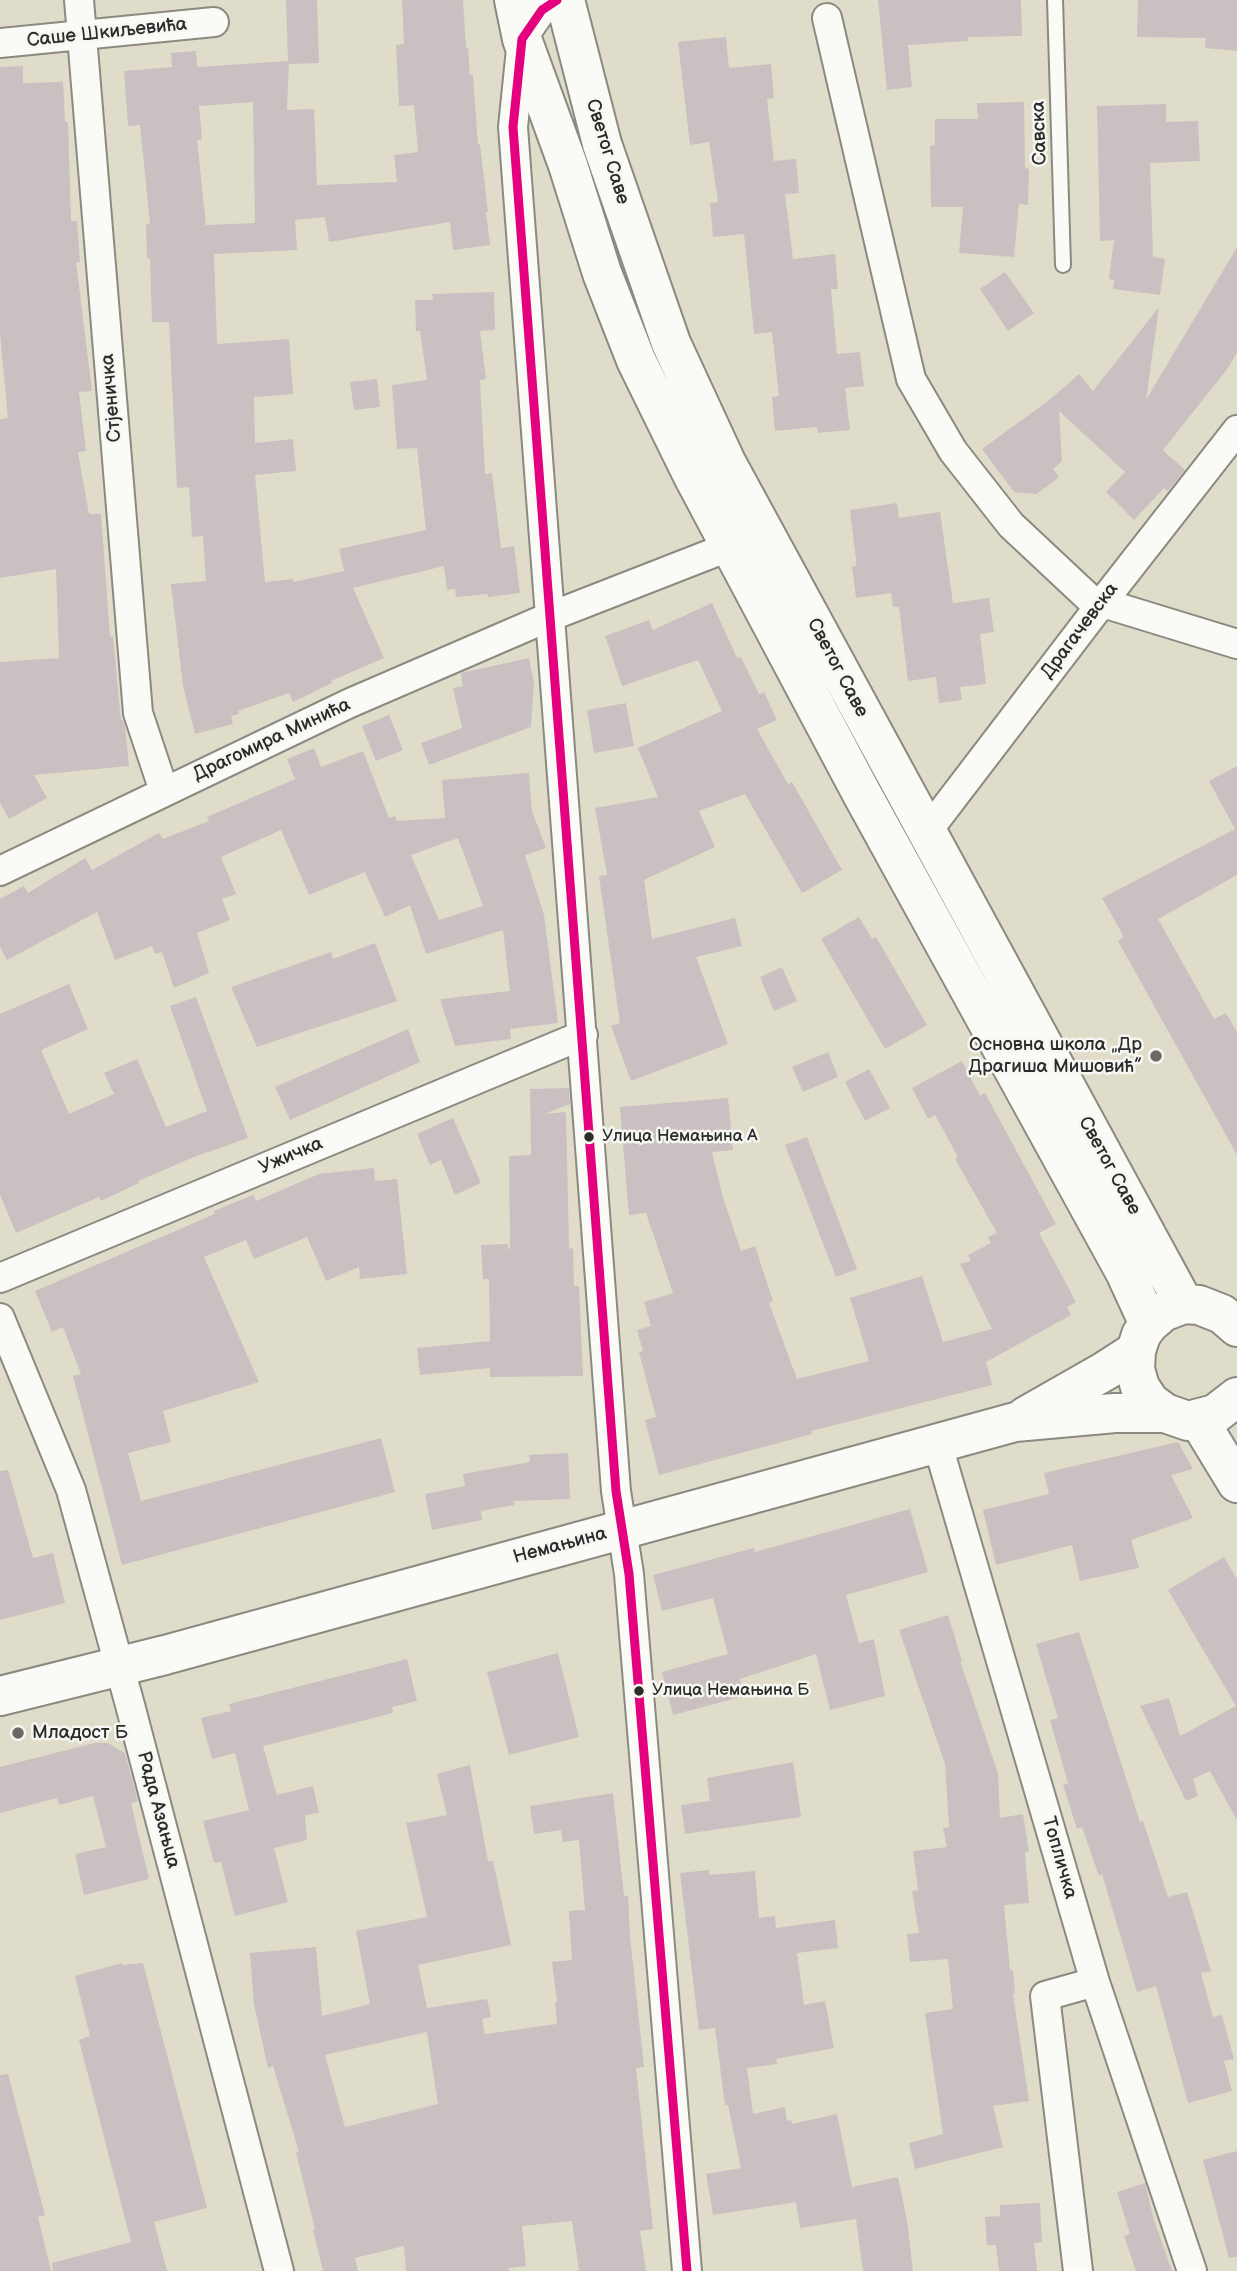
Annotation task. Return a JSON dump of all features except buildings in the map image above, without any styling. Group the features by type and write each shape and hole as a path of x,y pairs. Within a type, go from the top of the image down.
{"main road":[{"name":"Светог Саве","path":"514,0 522,39 568,165 602,272 636,360 926,833 1184,1304"},
{"name":"Светог Саве","path":"565,0 602,144 671,343 726,462 746,537 862,794 1125,1272 1142,1337 1135,1369 1140,1387 1150,1402 1182,1416"},
{"path":"1015,1422 1105,1371 1142,1337 1164,1312 1184,1304 1199,1305 1232,1316"},
{"path":"1182,1416 1215,1414 1236,1402"},
{"name":"Немањина","path":"0,1696 165,1655 1015,1422 1115,1413 1182,1416"},
{"path":"1182,1416 1237,1483"}],"street":[{"name":"Стјеничка","path":"79,0 138,713 164,791"},
{"path":"556,0 542,10 522,39 513,127 616,1490 629,1574 688,2271"},
{"path":"828,18 911,379 953,451 1011,525 1090,599 1237,644"},
{"name":"Саше Шкиљевића","path":"0,43 214,22"},
{"name":"Драгачевска","path":"926,833 1237,430"},
{"name":"Драгомира Минића","path":"0,871 350,703 549,617 746,537"},
{"name":"Ужичка","path":"0,1278 583,1035"},
{"name":"Рада Азањца","path":"0,1318 71,1490 279,2271"},
{"name":"Топличка","path":"937,1442 1095,1982 1192,2271"},
{"path":"1079,2271 1045,1996 1095,1982"}],"lane":[{"name":"Савска","path":"1055,0 1063,265"}],"transit line":[{"path":"557,0 542,10 522,39 513,127 616,1491 629,1574 687,2271"}],"place":[{"name":"Основна школа „Др Драгиша Мишовић”","path":"1156,1056"},
{"name":"Улица Немањина А","path":"589,1137"},
{"name":"Улица Немањина Б","path":"639,1691"},
{"name":"Младост Б","path":"18,1733"}]}
